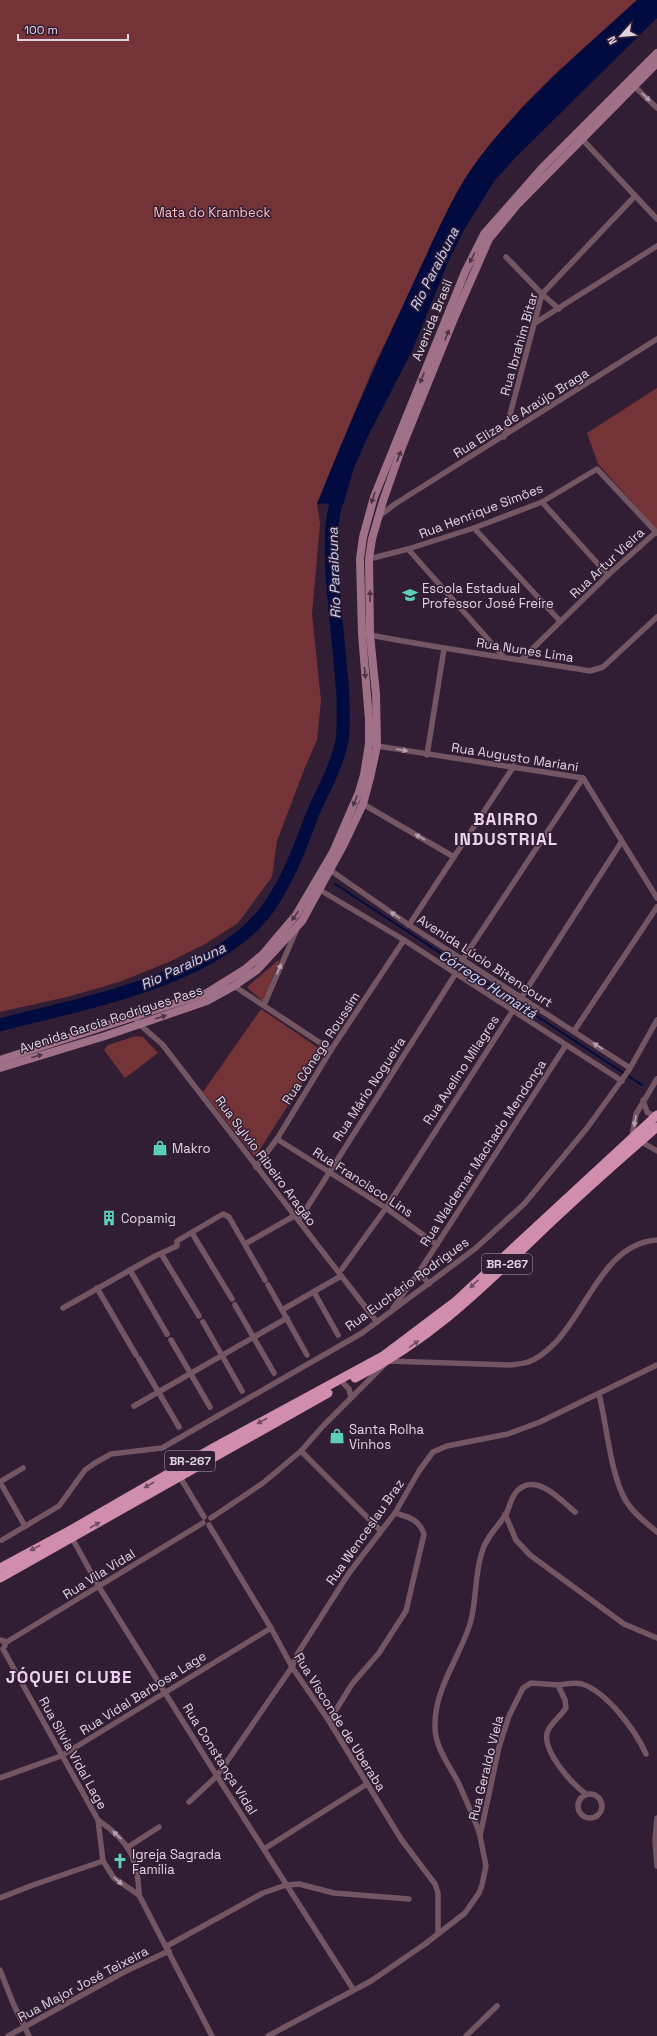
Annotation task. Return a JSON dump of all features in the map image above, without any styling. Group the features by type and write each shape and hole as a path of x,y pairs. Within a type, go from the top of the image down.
{"highway":[{"name":"BR-267","path":"0,1578 344,1384 388,1361 425,1336 455,1312 587,1188 636,1140 656,1116"},
{"name":"BR-267","path":"0,1568 69,1531 213,1448 382,1356 456,1301 636,1140 657,1127"}],"main road":[{"name":"Avenida Brasil","path":"366,634 372,539 378,517 450,329 489,239 517,204 634,86 656,58"},
{"name":"Avenida Brasil","path":"366,634 361,548 368,514 395,443 465,272 484,234 512,201 576,133 656,58"},
{"name":"Avenida Garcia Rodrigues Paes","path":"0,1068 137,1021 207,993 224,984 263,954 296,915 333,852 352,809 364,775 369,744 366,634"},
{"name":"Avenida Garcia Rodrigues Paes","path":"0,1060 200,1003 234,986 257,970 298,925 320,890 363,804 377,746 376,694 366,634"},
{"path":"368,694 373,716 374,742 377,746"},
{"path":"320,890 320,882 330,862 333,852"},
{"path":"234,986 234,982 249,970 250,965"}],"street":[{"path":"634,86 657,108"},
{"path":"581,138 657,219"},
{"name":"Rua Ibrahim Bitar","path":"504,437 542,294 635,196"},
{"path":"535,324 657,246"},
{"path":"506,257 559,309"},
{"name":"Rua Eliza de Araújo Braga","path":"378,517 395,504 504,437 657,338"},
{"name":"Rua Henrique Simões","path":"370,559 408,549 474,528 542,502 594,469 599,470 656,532"},
{"path":"383,501 395,504"},
{"path":"542,502 608,575"},
{"path":"474,528 560,621"},
{"name":"Rua Artur Vieira","path":"521,660 608,575 656,532"},
{"path":"408,549 503,656"},
{"name":"Rua Nunes Lima","path":"366,634 444,650 503,656 590,671 598,670 657,617"},
{"path":"427,755 444,650"},
{"name":"Rua Augusto Mariani","path":"377,746 427,755 514,766 583,778 657,898"},
{"path":"409,925 514,766"},
{"path":"463,959 583,778"},
{"path":"363,804 454,857"},
{"name":"Rua Avelino Milagres","path":"342,1269 386,1208 520,997 622,841"},
{"name":"Avenida Lúcio Bitencourt","path":"330,870 409,925 574,1031 630,1069"},
{"name":"Avenida Lúcio Bitencourt","path":"320,890 513,1008 566,1045 622,1080"},
{"path":"574,1031 657,906"},
{"name":"Avenida Garcia Rodrigues Paes","path":"264,1004 298,925"},
{"name":"Rua Cônego Roussim","path":"256,1167 277,1139 331,1050 404,940"},
{"name":"Rua Mário Nogueira","path":"301,1217 456,973"},
{"path":"234,986 264,1004 331,1050"},
{"name":"Rua Euchério Rodrigues","path":"2,1540 59,1506 85,1470 105,1457 122,1452 162,1448 357,1336 476,1248 524,1204 573,1146 630,1069 657,1020"},
{"name":"Rua Sylvio Ribeiro Aragão","path":"137,1021 162,1044 377,1322"},
{"name":"Rua Waldemar Machado Mendonça","path":"389,1313 437,1245 566,1045"},
{"path":"657,1079 643,1100 636,1114 636,1140 657,1151"},
{"path":"643,1100 647,1112 656,1116"},
{"name":"Rua Francisco Lins","path":"277,1139 386,1208 437,1245"},
{"path":"63,1308 155,1256 162,1255 177,1246 177,1241 223,1214 227,1214 265,1280"},
{"path":"245,1244 294,1216"},
{"path":"192,1233 232,1299"},
{"path":"205,1522 211,1523 211,1518 263,1483 301,1451 351,1397 388,1361 510,1365 528,1362 546,1351 566,1331 605,1271 619,1256 642,1242 657,1240"},
{"path":"162,1255 199,1316"},
{"path":"130,1270 167,1334"},
{"path":"419,1272 429,1284"},
{"path":"282,1310 341,1276"},
{"path":"268,1285 308,1354"},
{"path":"97,1288 179,1427"},
{"path":"314,1292 338,1335"},
{"path":"235,1305 274,1373"},
{"path":"134,1406 287,1318"},
{"path":"203,1322 242,1391"},
{"path":"171,1340 210,1407"},
{"name":"Rua Wenceslau Braz","path":"190,1802 216,1776 292,1667 298,1653 349,1573 380,1530 395,1513 428,1458 440,1448 508,1434 555,1416 657,1365"},
{"path":"344,1384 349,1389 351,1397"},
{"path":"599,1394 615,1470 621,1489 631,1507 657,1532"},
{"path":"301,1451 380,1530"},
{"path":"23,1468 0,1482 25,1526"},
{"name":"Rua Visconde de Uberaba","path":"180,1477 205,1522 271,1628 292,1667 329,1721 401,1839 437,1888 438,1932"},
{"path":"480,1836 466,1800 441,1751 435,1728 435,1716 441,1690 470,1622 482,1551 493,1530 506,1514 518,1490 526,1486 533,1485 542,1487 555,1494 575,1512"},
{"path":"329,1721 352,1684 379,1653 406,1611 424,1534 418,1522 395,1513"},
{"path":"506,1514 520,1547 624,1624 657,1638"},
{"name":"Rua Vila Vidal","path":"3,1641 100,1586 205,1522"},
{"name":"Rua Constança Vidal","path":"72,1538 216,1776 353,1989"},
{"name":"Rua Vidal Barbosa Lage","path":"0,1778 61,1756 271,1628"},
{"path":"1,1649 3,1641"},
{"name":"Rua Silvia Vidal Lage","path":"1,1649 98,1820 103,1861 114,1878 139,1895 168,1949 196,2008 212,2036"},
{"name":"Rua Geraldo Viela","path":"268,2036 383,1973 425,1944 438,1932 465,1913 479,1893 486,1866 480,1836 499,1747 509,1716 522,1688 531,1683 558,1685 574,1683 593,1689 610,1704 636,1734 646,1754"},
{"path":"558,1685 563,1693 566,1705 562,1714 550,1727 547,1740 561,1768 572,1783 586,1794 597,1796 602,1806 596,1816 591,1818 581,1813 578,1808 578,1802 586,1794"},
{"path":"264,1849 367,1784"},
{"path":"657,1818 657,1866"},
{"path":"98,1820 128,1847 138,1871 139,1895"},
{"path":"128,1847 159,1827"},
{"path":"0,1898 103,1861"},
{"name":"Rua Major José Teixeira","path":"8,2036 168,1949 263,1893 286,1885 299,1884 334,1892 409,1898"},
{"path":"0,1970 29,2036"},
{"path":"466,2036 496,2006"}],"green space":[{"name":"Mata do Krambeck","path":"0,0 637,0 557,72 522,107 480,157 423,264 373,368 317,504 320,524 312,614 321,701 317,740 277,841 272,877 238,923 205,944 171,961 122,981 71,996 0,1012"},
{"path":"657,388 657,530 598,464 587,433"},
{"path":"280,959 263,1002 247,987"},
{"path":"261,1009 323,1051 255,1157 203,1092"},
{"path":"136,1036 143,1037 158,1053 125,1078 104,1050 108,1045"}],"water":[{"path":"637,0 657,0 657,18 517,156 495,180 464,230 448,262 412,351 367,438 354,468 343,505 335,503 317,504 341,446 417,275 453,199 470,170 498,135 535,94"}],"waterway":[{"name":"Rio Paraibuna","path":"0,1025 108,997 183,971 217,953 246,932 269,907 283,885 333,769 342,741 343,696 332,575 331,541 334,510 341,488"},
{"name":"Córrego Humaitá","path":"335,884 642,1085"}],"place":[{"name":"Escola Estadual Professor José Freire","path":"410,595"},
{"name":"Makro","path":"160,1148"},
{"name":"Copamig","path":"109,1218"},
{"name":"Santa Rolha Vinhos","path":"337,1436"},
{"name":"Igreja Sagrada Família","path":"120,1861"}],"district":[{"name":"BAIRRO INDUSTRIAL","path":"506,829"},
{"name":"JÓQUEI CLUBE","path":"69,1677"}]}
